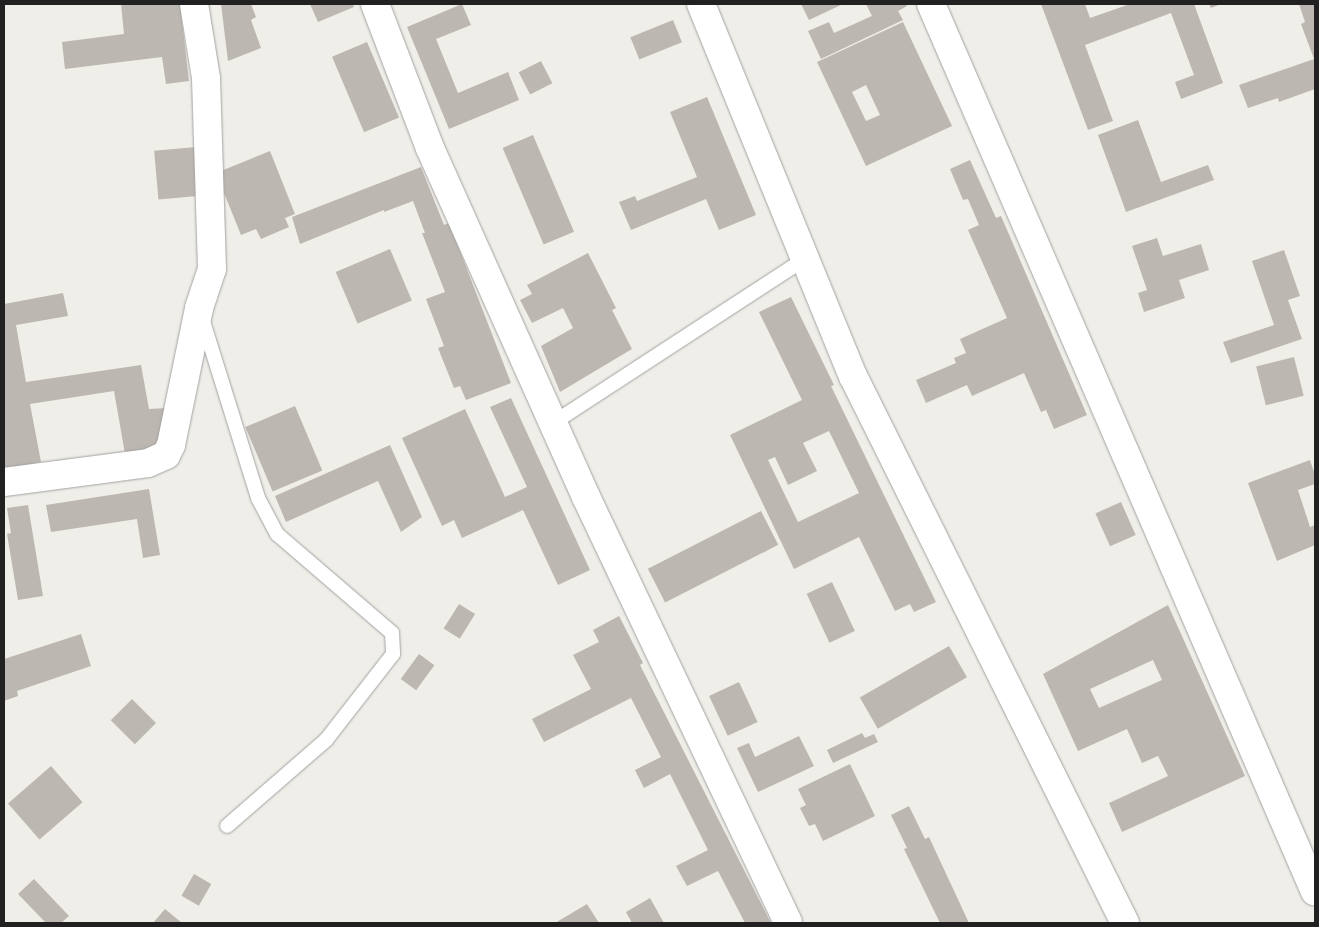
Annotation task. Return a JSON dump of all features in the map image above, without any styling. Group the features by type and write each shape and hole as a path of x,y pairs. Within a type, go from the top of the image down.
{"street":[{"path":"4,482 148,463 166,456 171,445 199,308 212,268 206,78 194,4"},
{"path":"375,4 430,148 553,423 788,923"},
{"path":"701,4 853,376 1125,923"},
{"path":"931,4 1315,892"}],"lane":[{"path":"553,423 805,259"},
{"path":"199,308 258,498 277,534 392,633 393,654 326,740 227,826"}],"building":[{"path":"121,4 180,4 189,81 166,84 162,57 65,69 62,42 124,34"},
{"path":"221,4 251,4 256,17 251,20 261,48 228,61"},
{"path":"310,4 353,4 354,7 318,22"},
{"path":"462,4 471,25 436,39 458,93 508,72 519,100 449,129 407,27"},
{"path":"801,4 843,4 809,20"},
{"path":"866,4 906,4 907,6 898,11 903,20 821,59 808,31 829,22 834,33 872,16"},
{"path":"1041,4 1085,4 1090,18 1130,4 1194,4 1223,83 1181,99 1175,82 1194,75 1171,13 1085,45 1113,121 1088,130"},
{"path":"1209,4 1221,4 1211,8"},
{"path":"1299,4 1315,4 1315,89 1279,102 1278,98 1248,108 1239,85 1314,59 1301,24 1305,22"},
{"path":"673,20 682,42 639,59 630,37"},
{"path":"903,22 952,126 866,166 817,62","holes":["866,85 880,115 866,121 852,92"]},
{"path":"367,42 399,117 364,132 332,57"},
{"path":"541,61 552,83 530,95 519,72"},
{"path":"707,97 756,215 719,230 706,199 631,230 619,202 635,196 637,201 697,177 670,112"},
{"path":"1138,120 1161,182 1208,165 1214,180 1126,212 1098,135"},
{"path":"533,135 574,232 544,245 503,148"},
{"path":"196,147 200,196 158,199 154,151"},
{"path":"270,151 295,214 285,218 289,227 261,239 256,229 241,235 216,173"},
{"path":"970,160 996,218 1001,216 1087,415 1054,429 1046,410 1041,412 1024,373 972,396 967,385 926,403 916,380 956,363 954,358 966,353 960,339 1007,318 968,230 979,225 968,199 963,200 950,169"},
{"path":"421,167 444,225 449,223 511,383 466,400 460,386 454,388 438,348 444,346 426,299 445,292 422,233 425,233 413,201 384,212 384,210 300,244 292,217"},
{"path":"1157,238 1163,256 1201,244 1209,270 1179,280 1185,298 1144,312 1138,293 1147,290 1132,246"},
{"path":"390,249 412,301 358,324 336,272"},
{"path":"1284,250 1300,296 1288,300 1302,339 1231,363 1223,342 1274,325 1252,261"},
{"path":"588,253 616,308 612,310 632,349 560,392 541,346 573,328 563,308 532,323 520,300 532,294 527,285"},
{"path":"63,293 68,316 16,325 26,382 141,365 149,409 167,408 163,447 125,454 114,391 30,404 41,462 4,469 4,304"},
{"path":"791,297 834,385 831,386 936,602 914,612 910,604 895,611 859,537 794,569 730,435 802,400 759,312","holes":["829,431 859,493 798,522 768,460 775,457 788,485 817,471 803,443"]},
{"path":"1294,357 1304,396 1266,405 1256,366"},
{"path":"511,398 590,570 558,585 523,510 462,538 454,520 442,526 402,438 465,409 505,497 527,487 490,407"},
{"path":"295,406 322,470 273,492 245,427"},
{"path":"390,445 422,517 401,532 378,481 286,522 275,496"},
{"path":"1310,460 1315,475 1315,484 1298,490 1310,527 1315,525 1315,545 1277,561 1248,483"},
{"path":"149,489 160,555 143,558 137,519 51,532 46,505"},
{"path":"1121,502 1136,535 1110,546 1095,513"},
{"path":"28,505 43,596 18,600 7,534 11,533 7,508"},
{"path":"761,511 778,545 665,603 648,569"},
{"path":"832,582 855,631 829,643 807,594"},
{"path":"459,604 475,614 460,639 444,629"},
{"path":"1168,605 1245,776 1122,832 1109,803 1168,776 1158,756 1142,763 1127,729 1078,751 1043,674","holes":["1153,660 1162,680 1099,708 1090,689"]},
{"path":"619,616 643,663 640,665 771,923 745,923 718,871 687,886 676,866 708,850 670,774 644,788 635,770 661,757 631,698 544,742 532,719 591,689 573,655 599,642 593,630"},
{"path":"81,634 91,666 17,691 18,696 4,701 4,659"},
{"path":"949,646 967,677 878,729 860,698"},
{"path":"419,654 434,665 416,690 401,679"},
{"path":"739,682 758,722 728,736 709,696"},
{"path":"132,699 156,723 135,744 111,720"},
{"path":"862,733 865,738 874,734 878,742 833,763 827,750"},
{"path":"799,736 814,766 758,792 737,748 749,743 755,757"},
{"path":"850,764 875,816 823,841 815,824 809,826 800,808 806,805 798,789"},
{"path":"51,766 82,802 39,840 8,803"},
{"path":"909,806 925,839 929,837 969,923 940,923 904,849 907,848 891,815"},
{"path":"194,874 211,884 199,906 182,896"},
{"path":"34,879 69,916 61,923 46,923 18,894"},
{"path":"650,898 664,923 632,923 626,912"},
{"path":"587,904 599,923 555,923"},
{"path":"165,909 182,923 153,923"}]}
